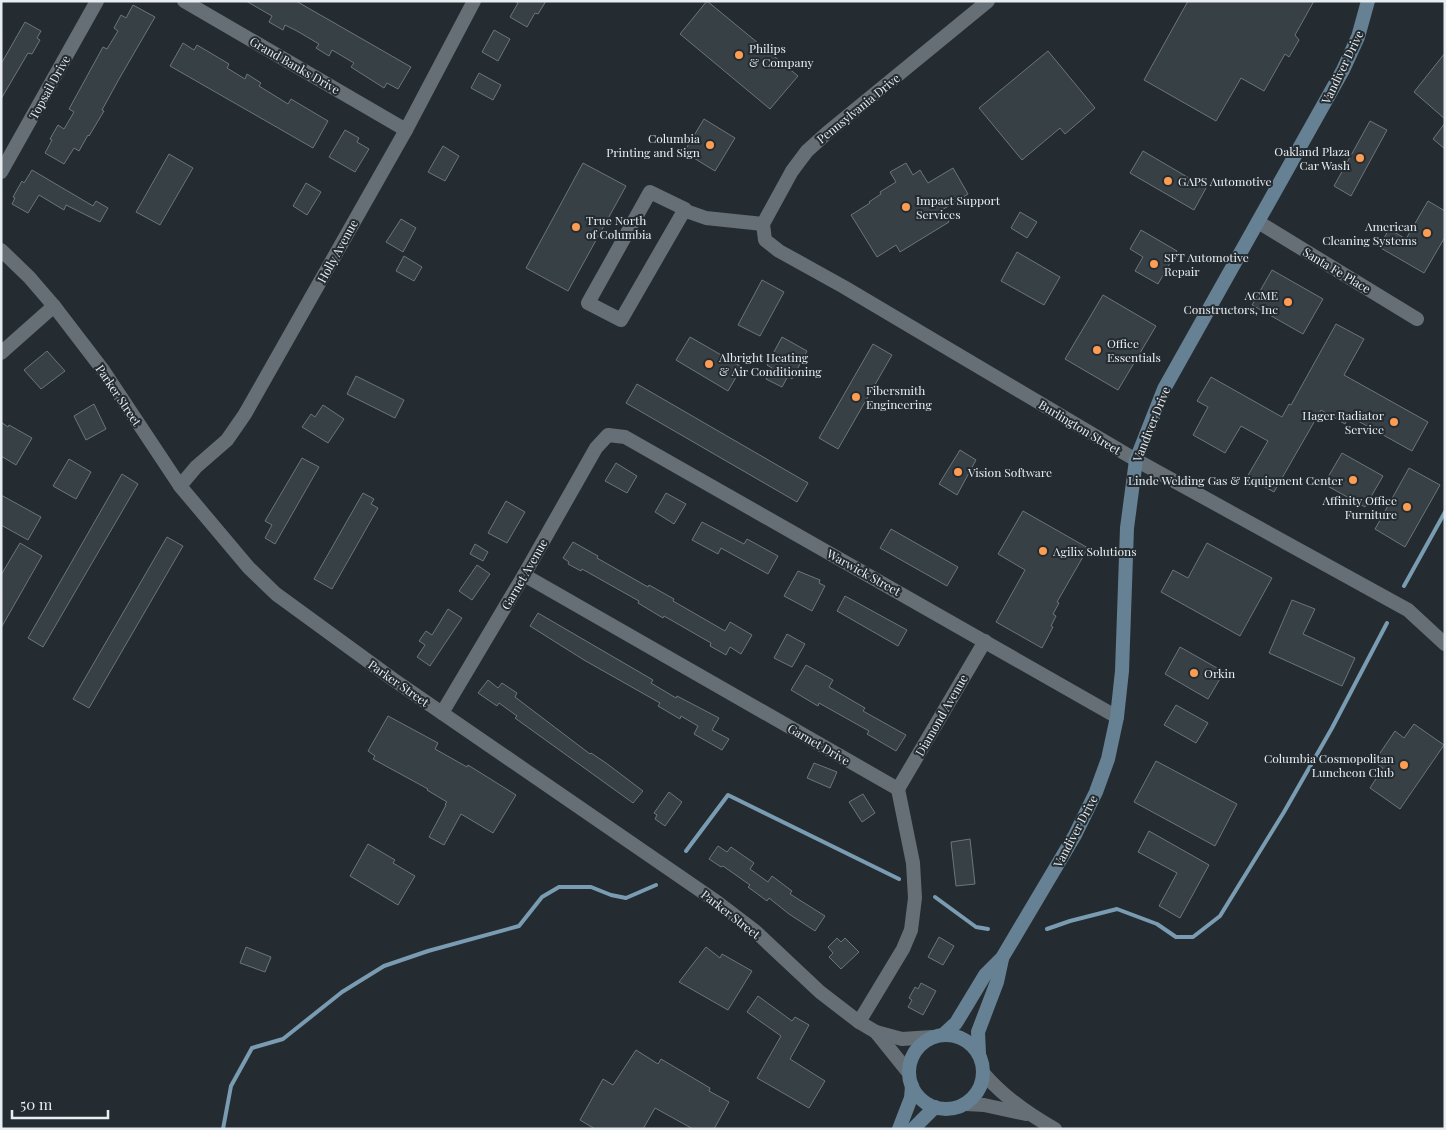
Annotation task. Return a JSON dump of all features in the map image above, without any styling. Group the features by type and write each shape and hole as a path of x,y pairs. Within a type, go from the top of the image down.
{"main road":[{"name":"Vandiver Drive","path":"938,1036 956,1023 985,975 1002,958 1087,812 1096,792 1108,759 1117,717 1122,671 1127,528 1136,460 1164,389 1343,70 1358,37 1368,1"},
{"name":"Vandiver Drive","path":"979,1053 978,1032 997,982 1002,958"},
{"path":"899,1129 911,1098 910,1079 913,1054 921,1044 938,1036 952,1034 972,1044 979,1053 983,1063 984,1074 979,1090 966,1104 954,1108 934,1108 918,1097 910,1079"},
{"path":"913,1129 934,1108"}],"street":[{"name":"Topsail Drive","path":"1,172 97,1"},
{"name":"Grand Banks Drive","path":"184,1 406,130"},
{"name":"Holly Avenue","path":"180,486 196,466 227,440 245,414 406,130 474,1"},
{"name":"Pennsylvania Drive","path":"763,224 792,171 807,151 826,132 988,1"},
{"path":"685,210 621,320 588,303 650,192 685,210 706,218 763,224"},
{"name":"Santa Fe Place","path":"1258,222 1417,318"},
{"name":"Burlington Street","path":"763,224 765,240 779,251 844,287 1136,460 1408,610 1445,644"},
{"name":"Parker Street","path":"1,250 29,277 54,306 104,370 180,486 249,568 276,594 442,714 717,902 755,931 820,992 859,1022 876,1032 902,1039 938,1036"},
{"path":"1,353 54,306"},
{"name":"Garnet Avenue","path":"442,714 596,448 608,436"},
{"name":"Warwick Street","path":"608,436 625,438 1117,717"},
{"name":"Garnet Drive","path":"524,575 898,789"},
{"name":"Diamond Avenue","path":"898,789 984,641"},
{"path":"859,1022 902,949 911,930 915,898 913,863 898,789"},
{"name":"Parker Street","path":"876,1032 910,1079"},
{"path":"984,1074 995,1087 1031,1116 1054,1129"},
{"path":"966,1104 987,1105 1031,1116"}],"building":[{"path":"246,1 296,1 411,67 398,89 387,83 384,88 351,67 354,63 332,50 329,56 316,48 319,44 297,31 285,25 283,30 269,22 272,16"},
{"path":"515,1 546,1 538,14 535,13 527,27 510,17 518,3"},
{"name":"Philips & Company","path":"707,1 798,76 770,109 680,34"},
{"path":"1188,1 1314,1 1295,35 1299,40 1289,57 1285,54 1264,91 1241,78 1216,121 1144,80"},
{"path":"133,5 155,17 89,136 79,151 74,148 64,164 45,153 52,140 50,139 58,125 64,129 74,112 69,109 103,47 107,49 118,31 114,28 121,15 126,18"},
{"path":"25,22 41,31 37,38 40,40 32,54 28,53 1,99 1,64"},
{"path":"494,30 510,39 498,61 482,52"},
{"path":"183,43 194,50 197,45 229,64 227,68 245,79 247,74 261,83 259,86 288,104 291,99 328,121 313,148 170,66"},
{"path":"1048,51 1095,108 1065,134 1060,128 1022,160 979,108"},
{"path":"1445,53 1445,119 1414,92"},
{"path":"479,73 501,85 493,100 471,88"},
{"name":"Columbia Printing and Sign","path":"704,119 735,138 715,171 684,152"},
{"name":"Oakland Plaza Car Wash","path":"1370,121 1387,130 1351,196 1334,186"},
{"path":"1445,123 1445,149 1433,139"},
{"path":"345,130 359,138 357,142 369,149 355,172 329,157"},
{"path":"443,146 459,156 445,181 428,172"},
{"name":"GAPS Automotive","path":"1143,151 1206,188 1194,210 1130,173"},
{"path":"169,154 193,168 160,225 136,212"},
{"name":"True North of Columbia","path":"583,163 626,186 568,291 526,268"},
{"name":"Impact Support Services","path":"906,163 913,175 920,170 928,183 953,168 968,194 942,210 949,222 900,252 896,245 877,257 851,215 870,203 881,194 880,192 896,182 890,172"},
{"path":"32,170 93,206 96,201 108,208 100,222 66,205 64,210 39,195 28,213 12,204 15,198 13,197 22,181 24,183"},
{"path":"306,183 321,192 307,215 293,206"},
{"name":"American Cleaning Systems","path":"1428,201 1445,211 1445,237 1424,273 1379,247 1389,229 1406,239"},
{"path":"1020,212 1037,222 1027,238 1011,228"},
{"path":"401,219 416,228 403,252 386,242"},
{"name":"SFT Automotive Repair","path":"1141,230 1177,251 1158,284 1135,271 1143,257 1130,249"},
{"path":"1017,252 1060,277 1044,305 1001,281"},
{"path":"404,256 422,267 414,281 396,271"},
{"name":"ACME Constructors, Inc","path":"1272,270 1323,299 1303,334 1252,305"},
{"path":"762,280 784,292 760,336 738,325"},
{"name":"Office Essentials","path":"1103,295 1156,326 1118,390 1065,359"},
{"path":"1336,324 1364,339 1344,375 1428,422 1412,451 1349,416 1345,424 1321,410 1274,492 1247,477 1268,441 1241,426 1225,453 1193,435 1208,407 1197,401 1211,377 1282,417 1289,404 1291,405"},
{"name":"Albright Heating & Air Conditioning","path":"690,337 742,367 728,391 676,360"},
{"path":"782,337 807,351 792,379 788,376 782,387 766,379 772,368 767,365"},
{"name":"Fibersmith Engineering","path":"873,344 892,355 838,449 819,438"},
{"path":"47,351 65,371 41,389 24,370"},
{"path":"356,376 404,400 395,418 347,394"},
{"path":"637,384 808,483 797,502 626,403"},
{"path":"94,404 106,429 86,440 74,416"},
{"path":"323,405 344,419 328,443 302,427 311,414 315,417"},
{"path":"1,422 32,438 16,465 1,456"},
{"name":"Vision Software","path":"960,450 976,460 957,495 939,484"},
{"name":"Linde Welding Gas & Equipment Center","path":"1342,453 1383,476 1365,507 1324,484"},
{"path":"302,458 319,467 275,544 265,538 272,525 265,521"},
{"path":"69,459 91,472 76,499 53,486"},
{"path":"616,463 637,476 627,493 605,481"},
{"name":"Affinity Office Furniture","path":"1409,468 1440,485 1405,547 1375,529"},
{"path":"122,474 138,484 43,647 28,638"},
{"path":"363,493 374,499 371,504 378,508 332,589 314,579"},
{"path":"666,493 686,504 674,524 655,512"},
{"path":"1,495 41,517 28,540 1,525"},
{"path":"506,501 525,512 507,543 488,533"},
{"path":"1023,511 1088,548 1057,602 1059,603 1053,614 1056,616 1051,626 1053,627 1042,648 996,622 1025,570 998,554"},
{"path":"702,522 744,544 747,539 778,556 768,574 721,548 718,554 692,540"},
{"path":"891,529 958,567 947,586 880,548"},
{"path":"167,537 183,546 89,708 73,699"},
{"path":"573,542 648,587 649,585 674,599 673,601 725,631 730,622 752,635 741,654 730,647 726,655 710,646 711,643 664,616 663,618 638,603 639,601 582,569 581,571 568,564 569,562 563,558"},
{"path":"20,543 42,556 1,628 1,575"},
{"path":"1207,543 1272,578 1240,636 1161,592 1173,570 1188,578"},
{"path":"475,544 488,552 483,561 470,554"},
{"path":"477,565 490,574 472,600 459,591"},
{"path":"798,571 820,580 819,583 825,586 812,611 784,596"},
{"path":"845,596 907,630 898,646 837,611"},
{"path":"1292,600 1315,609 1303,634 1355,658 1342,686 1269,653"},
{"path":"448,609 462,618 430,666 417,657 425,645 419,641 426,631 432,635"},
{"path":"538,613 653,680 651,683 676,698 677,696 719,718 712,730 729,739 722,750 694,734 698,726 681,716 680,719 658,706 660,703 584,660 530,626"},
{"path":"787,634 805,644 792,667 774,658"},
{"name":"Orkin","path":"1180,647 1224,672 1208,699 1165,674"},
{"path":"806,665 833,680 829,687 865,708 863,711 906,735 896,751 867,734 869,731 819,703 818,706 791,690"},
{"path":"488,680 498,688 502,683 517,693 515,697 590,754 606,763 643,791 633,803 515,718 517,716 499,703 497,706 478,693"},
{"path":"1176,705 1208,723 1196,743 1164,725"},
{"path":"388,716 438,743 435,749 467,767 468,765 516,795 493,833 461,814 444,845 429,837 447,802 428,789 373,759 375,756 368,751"},
{"name":"Columbia Cosmopolitan Luncheon Club","path":"1414,724 1444,745 1400,809 1370,788 1383,768 1374,762 1395,731 1404,738"},
{"path":"1156,761 1237,804 1215,846 1134,802"},
{"path":"814,763 837,772 830,788 807,778"},
{"path":"669,792 682,802 665,826 655,819 657,815 654,813"},
{"path":"863,794 875,813 862,822 849,802"},
{"path":"1149,831 1209,865 1180,918 1159,906 1177,873 1138,852"},
{"path":"970,839 975,884 956,886 951,842"},
{"path":"368,844 395,860 393,863 415,876 398,905 350,876"},
{"path":"718,846 727,852 731,847 754,863 750,869 768,882 772,876 792,891 790,894 825,916 815,931 769,898 767,901 748,887 750,885 723,866 721,867 709,859"},
{"path":"939,937 954,946 943,965 928,957"},
{"path":"837,938 841,942 845,938 859,952 841,969 829,957 833,953 828,947"},
{"path":"246,947 271,957 265,972 240,963"},
{"path":"706,947 720,958 722,954 752,971 728,1010 679,982"},
{"path":"921,983 936,991 923,1015 908,1007 912,1000 909,998 915,987 918,989"},
{"path":"758,996 792,1021 795,1017 809,1025 790,1059 825,1081 809,1108 757,1078 781,1036 747,1012"},
{"path":"636,1050 658,1064 661,1059 710,1088 709,1091 729,1102 714,1129 693,1129 655,1108 643,1129 595,1129 580,1120 603,1079 613,1085"}],"waterway":[{"path":"1404,586 1445,512"},
{"path":"1047,929 1117,909 1157,924 1176,937 1193,937 1220,916 1284,812 1332,728 1387,623"},
{"path":"686,851 728,795 899,879"},
{"path":"223,1129 231,1086 252,1048 283,1039 342,992 384,966 428,951 519,926 542,897 559,887 591,887 611,895 626,898 656,885"},
{"path":"935,897 976,927 988,929"}],"place":[{"name":"Philips & Company","path":"739,55"},
{"name":"Columbia Printing and Sign","path":"710,145"},
{"name":"Oakland Plaza Car Wash","path":"1360,158"},
{"name":"GAPS Automotive","path":"1168,181"},
{"name":"Impact Support Services","path":"906,207"},
{"name":"True North of Columbia","path":"576,227"},
{"name":"American Cleaning Systems","path":"1427,233"},
{"name":"SFT Automotive Repair","path":"1154,264"},
{"name":"ACME Constructors, Inc","path":"1288,302"},
{"name":"Office Essentials","path":"1097,350"},
{"name":"Albright Heating & Air Conditioning","path":"709,364"},
{"name":"Fibersmith Engineering","path":"856,397"},
{"name":"Hager Radiator Service","path":"1394,422"},
{"name":"Vision Software","path":"958,472"},
{"name":"Linde Welding Gas & Equipment Center","path":"1353,480"},
{"name":"Affinity Office Furniture","path":"1407,507"},
{"name":"Agilix Solutions","path":"1043,551"},
{"name":"Orkin","path":"1194,673"},
{"name":"Columbia Cosmopolitan Luncheon Club","path":"1404,765"}]}
